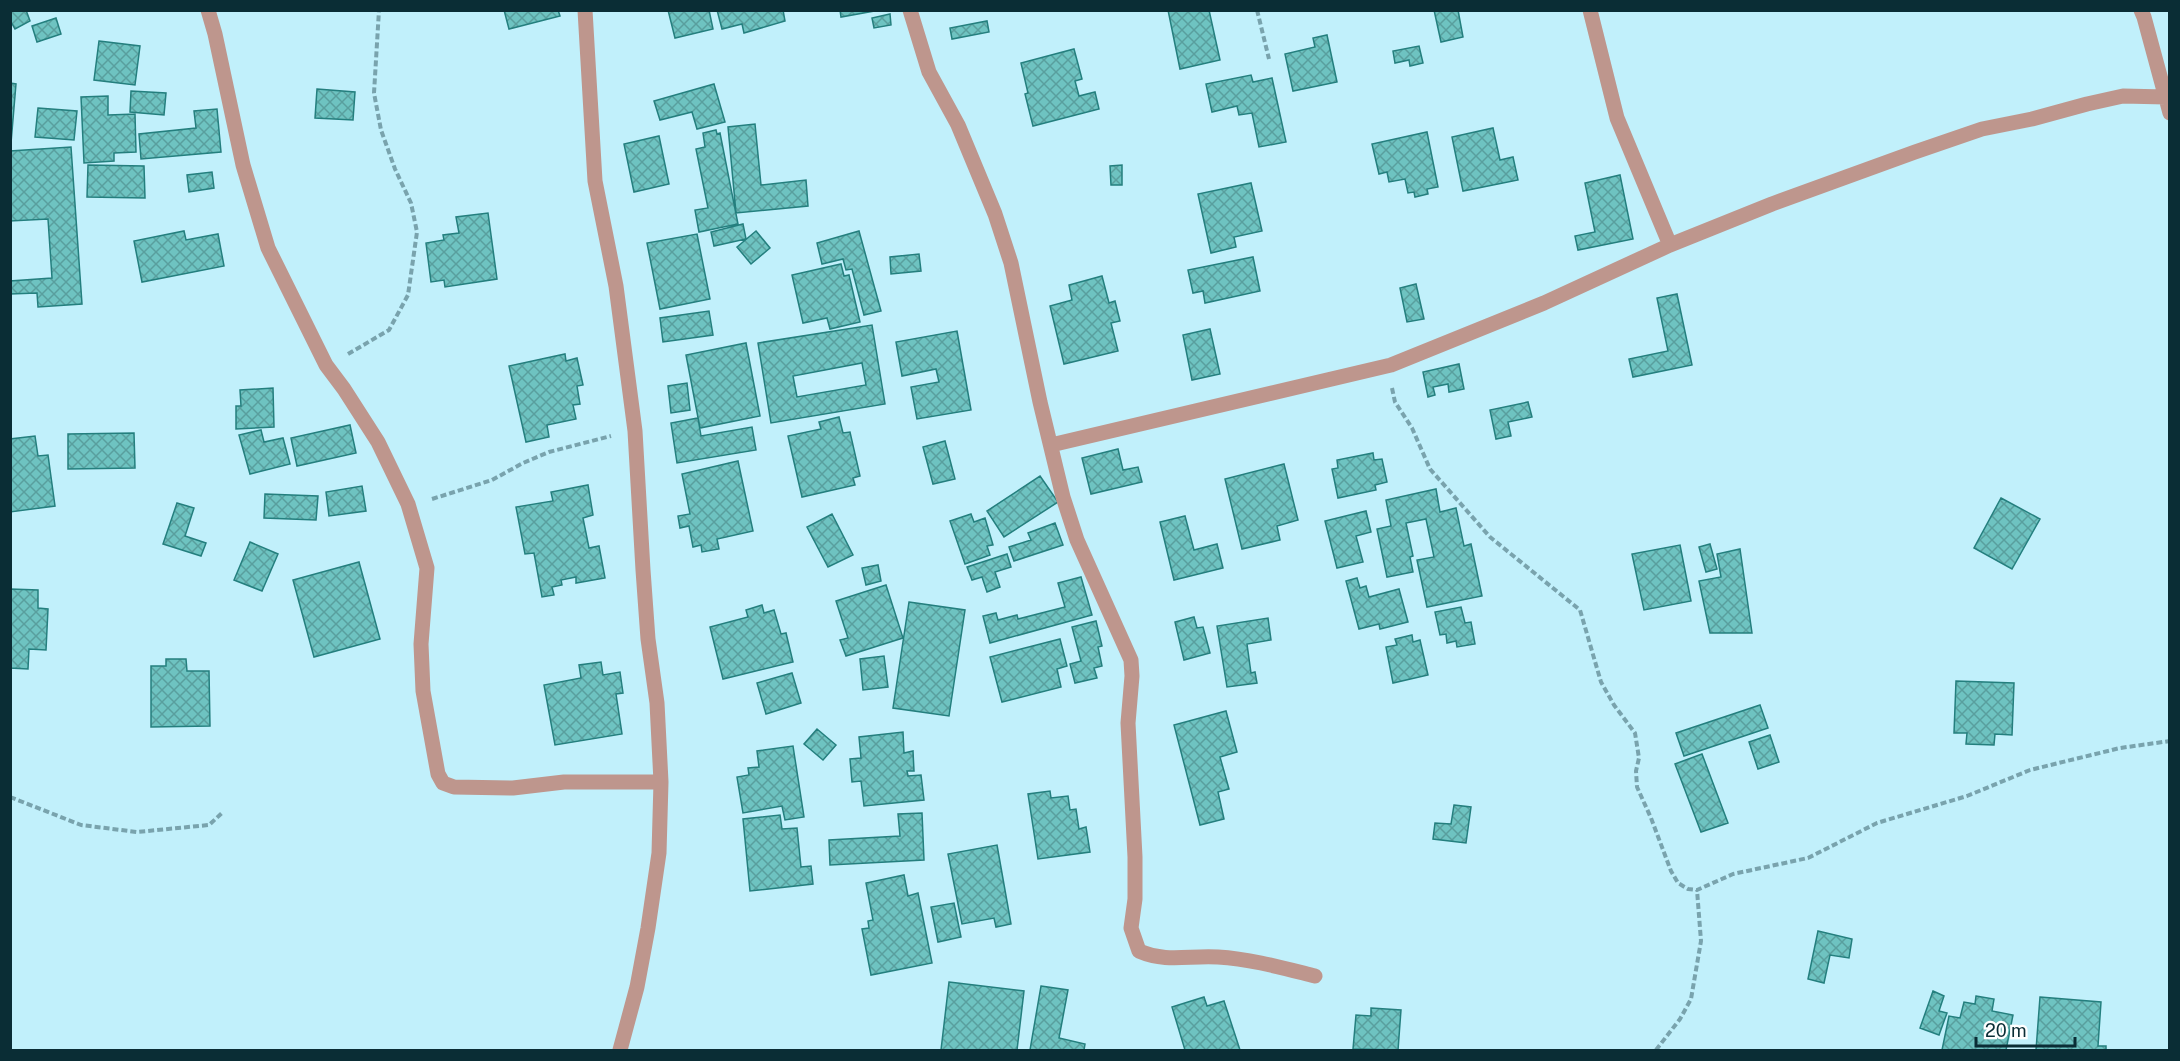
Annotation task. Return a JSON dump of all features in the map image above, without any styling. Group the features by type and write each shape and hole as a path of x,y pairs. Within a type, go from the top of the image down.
{"street":[{"path":"208,10 243,165 268,249 326,365 378,442 408,504 427,568 421,644 423,692 438,774 443,783 454,787 513,788 564,782 662,782"},
{"path":"585,10 596,181 616,286 635,430 648,639 657,703 662,782 659,854 648,928 638,987 620,1050"},
{"path":"909,10 929,72 966,145 995,214 1008,253 1063,497 1077,540 1131,660 1128,723 1135,857 1135,899 1131,928 1139,951 1165,959 1216,956 1261,962 1315,976"},
{"path":"1590,10 1617,118 1670,245"},
{"path":"2140,10 2167,93 2169,113"},
{"path":"1051,445 1391,365 1544,303 1670,245 1772,204 1982,129 2123,96 2167,93"}],"path":[{"path":"326,365 389,330 408,295 417,232 411,203 395,170 381,130 374,93 379,10"},
{"path":"1257,10 1269,59"},
{"path":"1391,365 1390,376 1395,402 1412,428 1430,469 1490,537 1580,609 1601,682 1614,705 1635,733 1639,758 1636,771 1637,786 1671,872 1678,883 1688,889 1697,890 1733,874 1808,858 1877,823 1967,796 2030,771 2120,748 2169,741"},
{"path":"408,504 444,496 492,480 549,452 635,430"},
{"path":"10,797 81,825 137,832 209,825 222,813"},
{"path":"1656,1050 1680,1019 1691,999 1701,941 1697,890"}],"building":[{"path":"26,10 30,21 15,29 10,20 10,11"},
{"path":"504,10 558,10 560,16 509,29"},
{"path":"668,10 709,10 713,29 675,38"},
{"path":"717,10 783,10 785,21 744,33 742,24 722,29"},
{"path":"840,10 880,10 841,17"},
{"path":"1168,10 1209,10 1220,60 1180,69"},
{"path":"1434,10 1458,10 1463,37 1441,42"},
{"path":"890,14 891,25 874,28 872,18"},
{"path":"56,18 61,34 37,42 32,26"},
{"path":"987,21 989,32 952,39 950,28"},
{"path":"1327,35 1337,82 1293,91 1285,54 1315,47 1313,38"},
{"path":"99,41 140,46 135,85 94,80"},
{"path":"1419,46 1423,63 1410,66 1409,60 1395,63 1393,51"},
{"path":"1074,49 1082,79 1075,81 1079,96 1095,92 1099,109 1033,126 1025,94 1028,93 1021,63"},
{"path":"1251,75 1253,82 1272,78 1286,142 1259,147 1252,113 1239,115 1237,106 1212,112 1206,84"},
{"path":"10,83 16,84 11,143 10,143"},
{"path":"714,84 725,122 697,129 692,112 660,120 654,101"},
{"path":"317,89 355,92 353,120 315,118"},
{"path":"131,91 166,93 164,115 130,112"},
{"path":"108,96 108,115 135,114 136,152 114,153 114,161 84,163 81,97"},
{"path":"38,108 77,111 74,140 35,137"},
{"path":"217,109 221,152 141,159 139,134 196,128 194,111"},
{"path":"755,124 761,185 806,180 808,206 736,213 728,127"},
{"path":"1493,128 1500,160 1513,157 1518,180 1463,191 1452,137"},
{"path":"716,130 717,134 720,133 738,224 699,232 695,210 708,208 696,149 705,147 703,133"},
{"path":"1427,132 1438,187 1427,189 1428,194 1415,197 1414,192 1408,193 1405,179 1389,182 1387,172 1379,174 1372,144"},
{"path":"659,136 669,184 634,192 624,144"},
{"path":"71,147 82,304 38,307 37,293 10,294 10,281 52,278 48,219 10,221 10,151"},
{"path":"88,165 144,166 145,198 87,197"},
{"path":"1122,165 1122,185 1111,185 1110,166"},
{"path":"212,172 214,188 189,192 187,175"},
{"path":"1620,175 1633,239 1578,250 1575,236 1595,232 1585,183"},
{"path":"1251,183 1262,231 1234,237 1236,247 1211,253 1198,194"},
{"path":"488,213 497,279 445,287 444,280 431,282 426,243 444,240 443,235 459,233 456,217"},
{"path":"743,224 746,239 714,246 711,232"},
{"path":"184,231 186,240 218,234 224,266 142,282 134,241"},
{"path":"756,231 770,248 751,264 737,247"},
{"path":"859,231 881,311 864,315 852,269 846,270 843,259 822,264 817,243"},
{"path":"697,234 710,299 660,309 647,243"},
{"path":"919,254 921,271 891,274 890,257"},
{"path":"1253,257 1260,291 1205,303 1203,291 1193,293 1188,270"},
{"path":"841,264 844,276 849,275 860,322 830,329 827,318 803,323 792,275"},
{"path":"1102,276 1109,303 1115,301 1120,321 1111,323 1118,351 1064,364 1050,306 1072,300 1069,285"},
{"path":"1416,284 1424,319 1407,322 1400,288"},
{"path":"1677,294 1692,365 1633,377 1629,359 1668,351 1657,298"},
{"path":"709,311 713,335 663,342 660,318"},
{"path":"872,325 885,404 771,423 758,343","holes":["862,363 866,385 797,397 793,376"]},
{"path":"1210,329 1220,374 1192,380 1183,335"},
{"path":"957,331 971,410 917,419 911,387 939,382 936,369 902,376 896,342"},
{"path":"746,343 760,416 700,428 686,355"},
{"path":"565,354 566,361 577,358 583,385 577,386 580,404 573,405 576,419 547,425 549,437 526,442 509,366"},
{"path":"1459,364 1464,389 1449,392 1448,384 1433,387 1435,395 1428,397 1423,372"},
{"path":"687,383 690,410 671,413 668,386"},
{"path":"273,388 274,427 236,429 236,406 241,406 240,390"},
{"path":"1528,402 1532,417 1508,422 1511,436 1496,439 1490,410"},
{"path":"839,417 843,433 850,432 860,476 853,478 855,485 802,497 788,436 821,429 819,422"},
{"path":"698,418 701,436 752,427 756,450 677,463 671,423"},
{"path":"350,425 356,453 297,466 291,438"},
{"path":"261,430 264,442 283,438 290,464 250,474 239,435"},
{"path":"134,433 135,468 68,469 68,434"},
{"path":"35,436 38,456 48,455 55,506 10,512 10,439"},
{"path":"945,441 955,479 933,484 923,447"},
{"path":"1118,449 1123,470 1138,467 1142,482 1091,494 1082,458"},
{"path":"1373,453 1374,460 1382,459 1387,482 1375,485 1376,490 1338,498 1332,469 1338,468 1337,460"},
{"path":"738,461 753,531 717,539 719,549 702,552 701,545 693,547 689,526 680,528 678,516 690,514 682,474"},
{"path":"1284,464 1298,520 1277,526 1280,540 1242,549 1225,479"},
{"path":"1040,476 1058,502 1004,537 987,511"},
{"path":"588,485 593,515 583,518 589,548 599,546 605,578 576,583 576,577 561,580 562,585 552,587 554,595 542,597 534,553 525,554 516,507 553,501 551,492"},
{"path":"362,486 366,511 329,516 326,492"},
{"path":"1436,489 1440,512 1456,508 1464,546 1471,544 1482,596 1427,607 1417,560 1434,557 1426,519 1406,523 1413,556 1410,557 1413,572 1387,577 1377,529 1391,526 1386,500"},
{"path":"265,494 318,496 316,520 264,518"},
{"path":"2001,498 2040,519 2012,569 1974,548"},
{"path":"177,503 194,508 185,536 206,543 201,556 163,544"},
{"path":"1366,511 1371,532 1356,536 1363,562 1337,568 1325,521"},
{"path":"832,514 853,555 828,567 807,527"},
{"path":"971,514 974,522 985,518 993,545 987,546 990,555 965,564 950,521"},
{"path":"1185,516 1194,550 1217,544 1223,568 1174,580 1160,522"},
{"path":"1055,523 1063,545 1014,561 1009,547 1031,540 1028,533"},
{"path":"250,542 278,554 262,591 234,580"},
{"path":"1710,544 1717,569 1706,572 1699,547"},
{"path":"1680,545 1691,601 1644,610 1632,554"},
{"path":"1740,549 1752,633 1710,633 1699,581 1721,577 1717,554"},
{"path":"1007,554 1011,567 995,572 1000,587 987,592 982,577 972,580 967,567"},
{"path":"359,562 380,639 314,657 293,580"},
{"path":"878,565 881,581 866,585 862,568"},
{"path":"1081,577 1092,615 990,643 983,616 996,613 998,620 1017,615 1018,619 1065,607 1058,583"},
{"path":"1357,578 1360,588 1366,586 1369,597 1399,589 1408,622 1380,629 1379,624 1359,629 1346,581"},
{"path":"886,585 903,638 846,656 840,640 848,638 836,601"},
{"path":"10,589 38,590 38,608 48,609 46,650 29,649 28,669 10,668"},
{"path":"909,602 965,610 949,716 893,708"},
{"path":"762,605 764,613 774,610 781,634 786,633 793,662 723,679 710,627 748,617 746,610"},
{"path":"1461,607 1465,623 1471,622 1475,644 1457,647 1456,641 1447,643 1446,634 1440,635 1435,612"},
{"path":"1194,617 1197,628 1203,627 1210,653 1184,660 1175,622"},
{"path":"1268,618 1271,640 1247,644 1251,673 1255,672 1257,683 1227,687 1217,626"},
{"path":"1096,621 1102,646 1098,647 1102,666 1094,668 1097,678 1075,683 1070,664 1081,661 1072,627"},
{"path":"1412,635 1413,642 1420,640 1428,675 1393,683 1386,647 1397,645 1395,639"},
{"path":"1060,639 1067,666 1057,669 1061,687 1002,702 990,657"},
{"path":"884,656 888,687 863,690 860,659"},
{"path":"166,659 186,659 187,671 209,671 210,726 151,727 151,666 166,666"},
{"path":"601,662 603,675 620,672 623,693 616,694 622,734 555,745 544,685 581,678 579,665"},
{"path":"792,673 801,703 766,714 757,683"},
{"path":"1956,681 2014,683 2012,735 1995,734 1994,745 1966,744 1967,733 1954,733"},
{"path":"1760,705 1768,728 1684,756 1676,733"},
{"path":"1226,711 1237,752 1220,757 1229,789 1218,792 1224,819 1200,825 1174,725"},
{"path":"817,729 836,745 823,760 804,744"},
{"path":"903,732 904,753 913,751 914,771 907,771 908,776 921,775 924,800 864,806 861,781 852,782 850,759 861,758 859,737"},
{"path":"1770,735 1779,762 1758,769 1749,742"},
{"path":"793,746 804,817 785,820 782,806 743,813 737,777 749,775 748,768 759,767 757,751"},
{"path":"1702,754 1728,823 1701,832 1675,764"},
{"path":"1050,791 1051,798 1068,796 1070,810 1076,809 1079,829 1086,827 1090,852 1038,859 1028,794"},
{"path":"1454,805 1471,807 1466,843 1433,839 1435,823 1451,824"},
{"path":"922,813 924,860 830,865 829,840 900,836 898,814"},
{"path":"780,815 782,829 797,828 801,867 811,866 813,884 750,891 743,819"},
{"path":"997,845 1011,924 996,927 994,918 962,924 948,854"},
{"path":"904,875 908,896 918,893 932,963 871,975 862,929 869,928 868,921 873,920 866,883"},
{"path":"954,903 961,937 938,942 931,907"},
{"path":"1818,931 1852,939 1849,958 1830,955 1824,983 1808,979"},
{"path":"949,982 1024,991 1017,1050 941,1050"},
{"path":"1041,986 1068,990 1059,1038 1085,1044 1084,1050 1030,1050"},
{"path":"1933,991 1944,996 1939,1011 1947,1013 1939,1035 1920,1028"},
{"path":"1976,996 1994,999 1992,1011 2013,1015 2006,1050 1942,1050 1949,1016 1960,1018 1964,1002 1975,1004"},
{"path":"1204,997 1207,1006 1224,1001 1240,1050 1185,1050 1172,1007"},
{"path":"2040,997 2101,1002 2098,1046 2106,1046 2106,1050 2036,1050"},
{"path":"1371,1008 1401,1010 1398,1050 1353,1049 1356,1015 1371,1016"}]}
